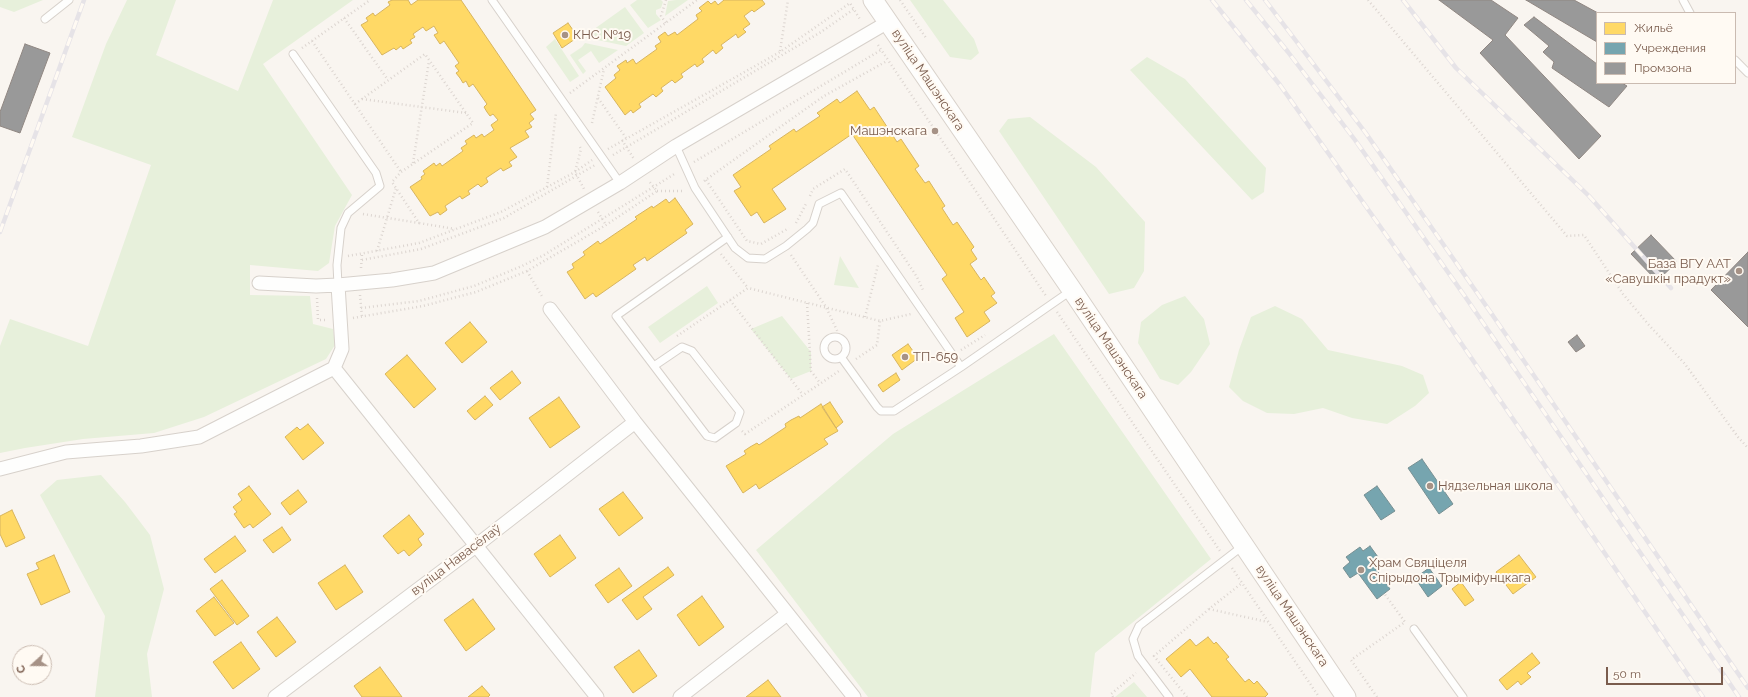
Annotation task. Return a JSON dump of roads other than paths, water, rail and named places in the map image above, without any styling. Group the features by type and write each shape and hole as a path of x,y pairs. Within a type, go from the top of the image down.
{"main road":[{"name":"вуліца Машэнскага","path":"873,0 1072,290 1346,697"}],"street":[{"path":"259,283 316,286 338,285 392,280 434,273 546,227 620,183 676,146 888,22"},
{"path":"0,469 66,452 141,446 199,437 334,368 342,349 338,285"},
{"path":"550,309 635,422 854,697"},
{"path":"334,368 597,697"},
{"name":"вуліца Навасёлаў","path":"275,697 476,545 635,422"},
{"path":"680,697 788,614"}],"lane":[{"path":"45,19 69,0"},
{"path":"492,0 620,183"},
{"path":"1683,0 1689,12"},
{"path":"293,54 376,173 380,186 348,213 341,228 337,265 338,285"},
{"path":"1736,61 1748,73"},
{"path":"676,146 695,188 736,248 748,258 765,259 786,246 812,223 819,204 841,193 961,367"},
{"path":"654,366 682,347 692,351 740,412 736,423 715,438 706,436 616,316 728,237"},
{"path":"841,357 877,407 881,411 894,411 961,367 1072,290"},
{"path":"832,338 841,339 846,347 845,352 841,357 834,359 829,357 824,349 828,340 832,338"},
{"path":"1169,697 1138,656 1134,639 1139,626 1244,545"},
{"path":"1414,629 1463,697"}],"railway":[{"path":"0,232 84,0"},
{"path":"1212,0 1280,85 1418,280 1703,697"},
{"path":"1246,0 1355,140 1464,295 1739,697"},
{"path":"1265,0 1365,132 1748,688"},
{"path":"1403,0 1456,68 1589,196 1671,288"}],"place":[{"name":"КНС №19","path":"565,35"},
{"name":"Машэнскага","path":"935,131"},
{"name":"База ВГУ ААТ «Савушкін прадукт»","path":"1739,271"},
{"name":"ТП-659","path":"905,357"},
{"name":"Нядзельная школа","path":"1430,486"},
{"name":"Храм Свяціцеля Спірыдона Трыміфунцкага","path":"1361,570"}]}
